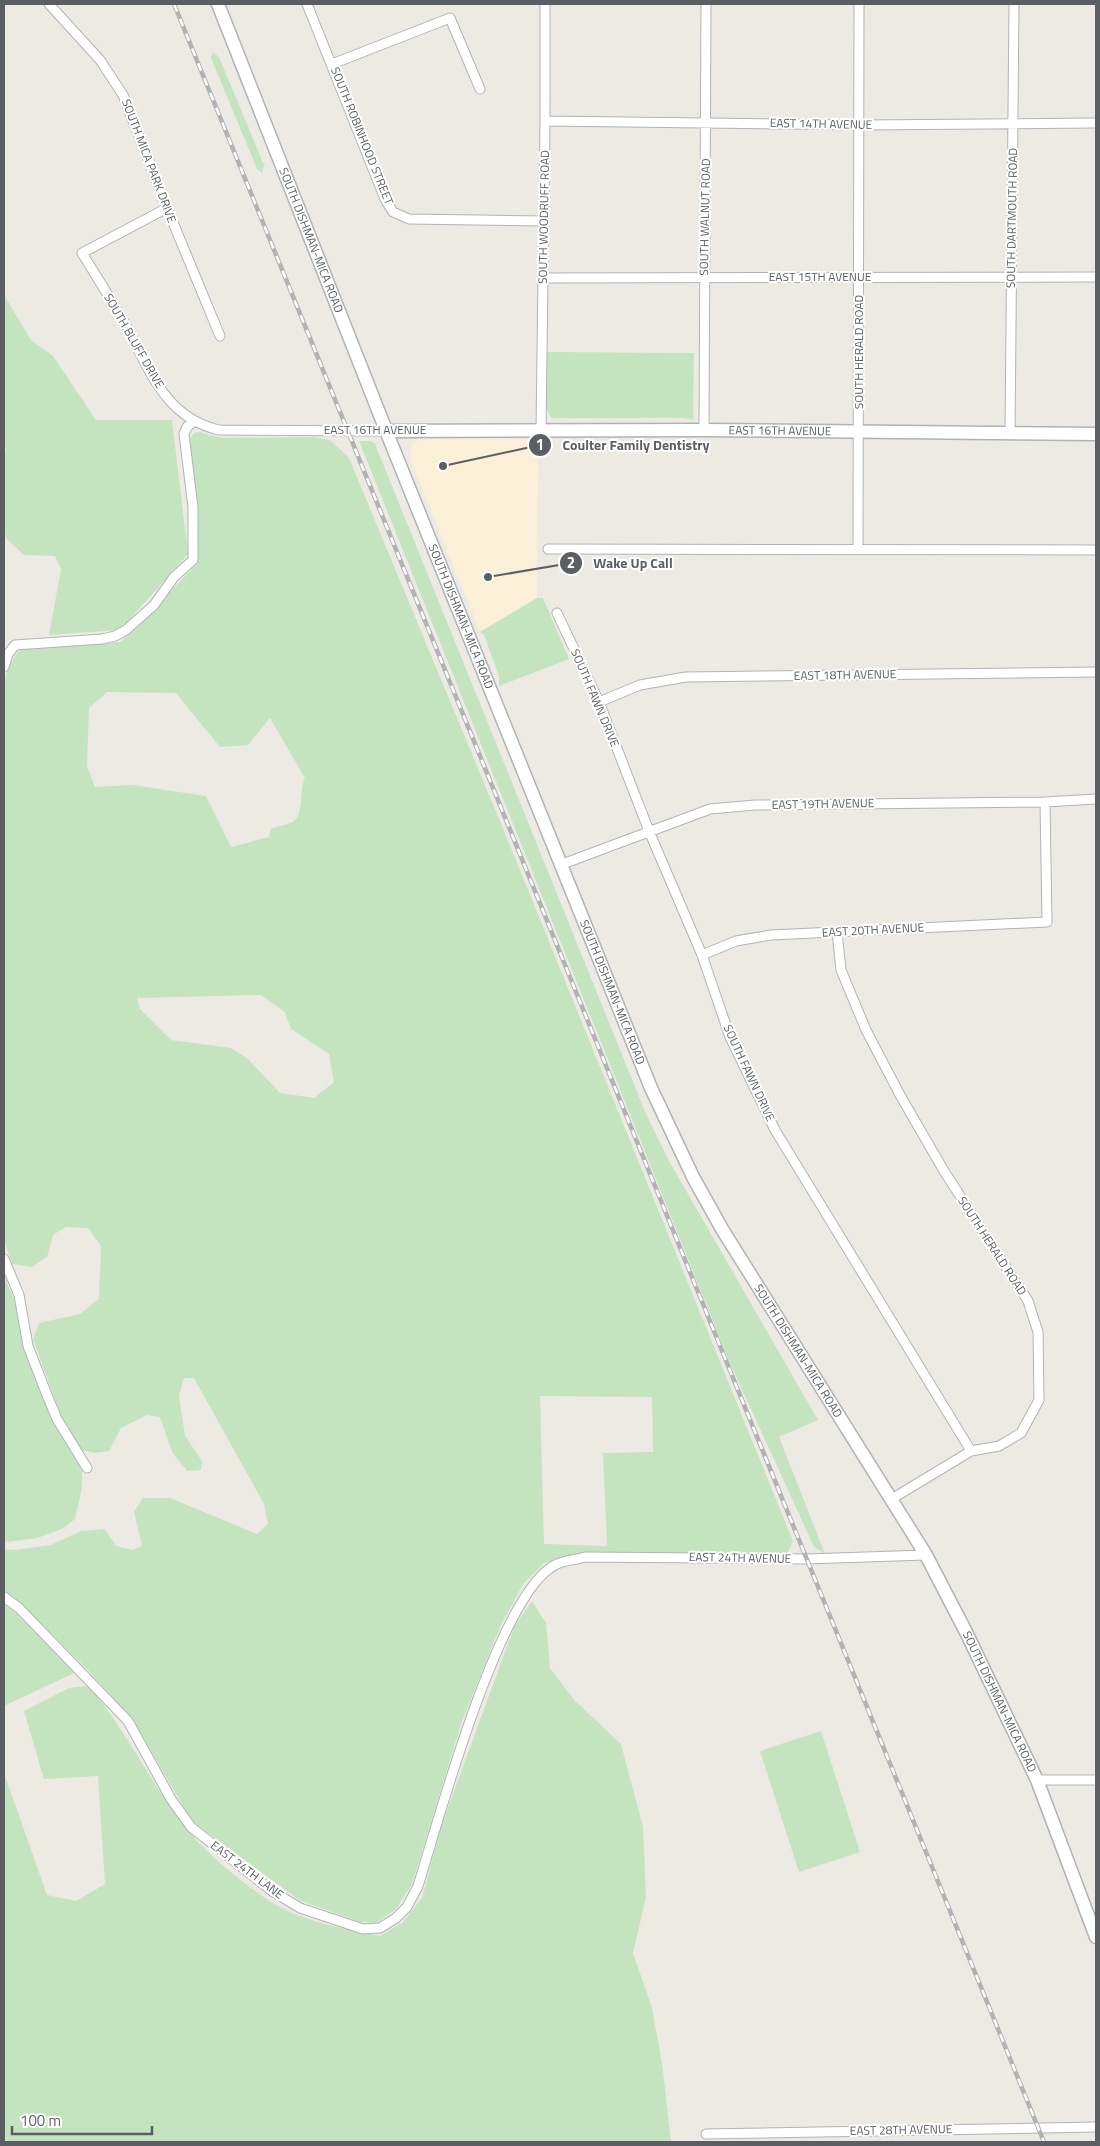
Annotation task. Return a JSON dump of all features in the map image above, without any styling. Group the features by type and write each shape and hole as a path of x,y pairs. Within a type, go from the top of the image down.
{"main road":[{"name":"SOUTH DISHMAN-MICA ROAD","path":"218,4 560,865 652,1088 693,1177 722,1229 926,1555 980,1658 1037,1780 1096,1937"},
{"name":"EAST 16TH AVENUE","path":"386,430 859,430 1096,434"}],"street":[{"name":"SOUTH MICA PARK DRIVE","path":"49,4 100,60 123,95 166,208 220,336"},
{"name":"SOUTH ROBINHOOD STREET","path":"307,4 385,199 393,212 409,219 542,220"},
{"name":"SOUTH WOODRUFF ROAD","path":"541,430 542,220 545,121 544,4"},
{"name":"SOUTH WALNUT ROAD","path":"704,430 706,4"},
{"name":"SOUTH HERALD ROAD","path":"858,549 860,4"},
{"name":"SOUTH DARTMOUTH ROAD","path":"1010,433 1014,4"},
{"path":"332,64 450,18 480,89"},
{"name":"EAST 14TH AVENUE","path":"545,121 860,125 1096,123"},
{"name":"SOUTH BLUFF DRIVE","path":"166,208 82,253 125,324 154,381 177,410 194,422"},
{"name":"EAST 15TH AVENUE","path":"543,278 704,276 1096,277"},
{"name":"EAST 16TH AVENUE","path":"194,422 220,430 386,430"},
{"path":"4,667 8,654 15,645 102,639 126,630 154,605 174,577 193,560 193,507 184,434 187,427 194,422"},
{"path":"548,549 1096,550"},
{"name":"SOUTH FAWN DRIVE","path":"557,613 599,702 649,831 702,955 730,1037 775,1130 971,1451"},
{"name":"EAST 18TH AVENUE","path":"599,702 640,685 686,677 1096,672"},
{"name":"EAST 19TH AVENUE","path":"560,865 710,808 1045,802 1096,799"},
{"name":"EAST 20TH AVENUE","path":"702,955 736,941 771,935 1046,922 1045,802"},
{"name":"SOUTH HERALD ROAD","path":"837,932 841,970 866,1030 939,1163 1028,1301 1038,1332 1039,1400 1021,1433 999,1446 971,1451 890,1500"},
{"path":"4,1259 19,1295 28,1346 47,1395 57,1419 87,1468"},
{"name":"EAST 24TH AVENUE","path":"555,1565 585,1557 806,1559 926,1555"},
{"name":"EAST 24TH LANE","path":"4,1597 19,1608 128,1721 171,1799 191,1827 272,1891 300,1908 363,1929 380,1928 407,1907 418,1886 468,1723 509,1626 531,1587 555,1565"},
{"path":"1037,1780 1096,1780"},
{"name":"EAST 28TH AVENUE","path":"706,2134 1096,2127"}],"shaded area":[{"path":"421,439 538,439 537,598 480,632 410,458 411,446 414,442"}],"green space":[{"path":"213,52 219,57 264,165 262,173 257,169 211,58"},
{"path":"4,295 31,340 53,356 96,420 172,420 188,554 120,630 49,635 61,569 55,556 24,555 7,539 4,530 4,460 6,448 4,446"},
{"path":"546,352 694,353 693,420 683,418 552,418 546,406 545,397"},
{"path":"200,432 221,438 314,437 330,440 349,458 504,831 793,1541 787,1554 584,1552 544,1563 523,1584 500,1627 462,1721 412,1884 396,1909 376,1923 360,1922 299,1900 192,1821 131,1717 85,1667 21,1603 4,1591 4,1549 16,1550 51,1545 81,1531 105,1529 116,1546 133,1550 142,1546 134,1512 143,1498 170,1498 257,1534 268,1524 264,1504 194,1378 184,1378 179,1396 185,1436 202,1461 201,1470 187,1471 172,1452 160,1417 147,1415 121,1428 109,1451 95,1453 81,1450 60,1413 33,1339 39,1323 80,1314 99,1299 101,1246 88,1228 66,1227 53,1235 47,1257 32,1267 12,1264 4,1240 4,686 6,675 12,661 22,649 121,642 197,564 195,493 189,440 194,433","holes":["107,692 176,693 220,747 248,745 270,718 305,778 297,817 292,822 271,829 269,837 231,847 206,796 133,785 95,787 87,766 89,708","261,995 285,1012 291,1029 329,1054 334,1082 314,1098 280,1093 248,1059 231,1048 171,1040 140,1009 137,998","540,1396 652,1397 653,1452 603,1453 607,1546 544,1544"]},
{"path":"359,441 371,441 375,444 646,1114 669,1161 818,1420 779,1437 825,1554 814,1547 730,1363"},
{"path":"537,598 543,598 569,659 499,686 499,676 484,635 480,632"},
{"path":"4,1275 15,1302 22,1338 52,1418 82,1469 82,1488 75,1519 62,1529 37,1538 8,1542 4,1541"},
{"path":"532,1601 546,1623 550,1668 574,1700 621,1744 643,1827 646,1897 633,1953 652,2008 662,2063 671,2142 4,2142 4,1773 47,1895 76,1901 105,1884 98,1776 44,1779 24,1711 69,1688 89,1686 124,1734 187,1830 224,1866 266,1898 289,1912 328,1925 380,1936 402,1923 422,1898 441,1827 515,1625"},
{"path":"4,1604 17,1614 74,1673 4,1706"},
{"path":"821,1731 860,1852 799,1872 760,1751"}],"railway":[{"path":"174,4 1044,2142"}],"place":[{"name":"Coulter Family Dentistry","path":"443,466"},
{"name":"Wake Up Call","path":"488,577"}]}
